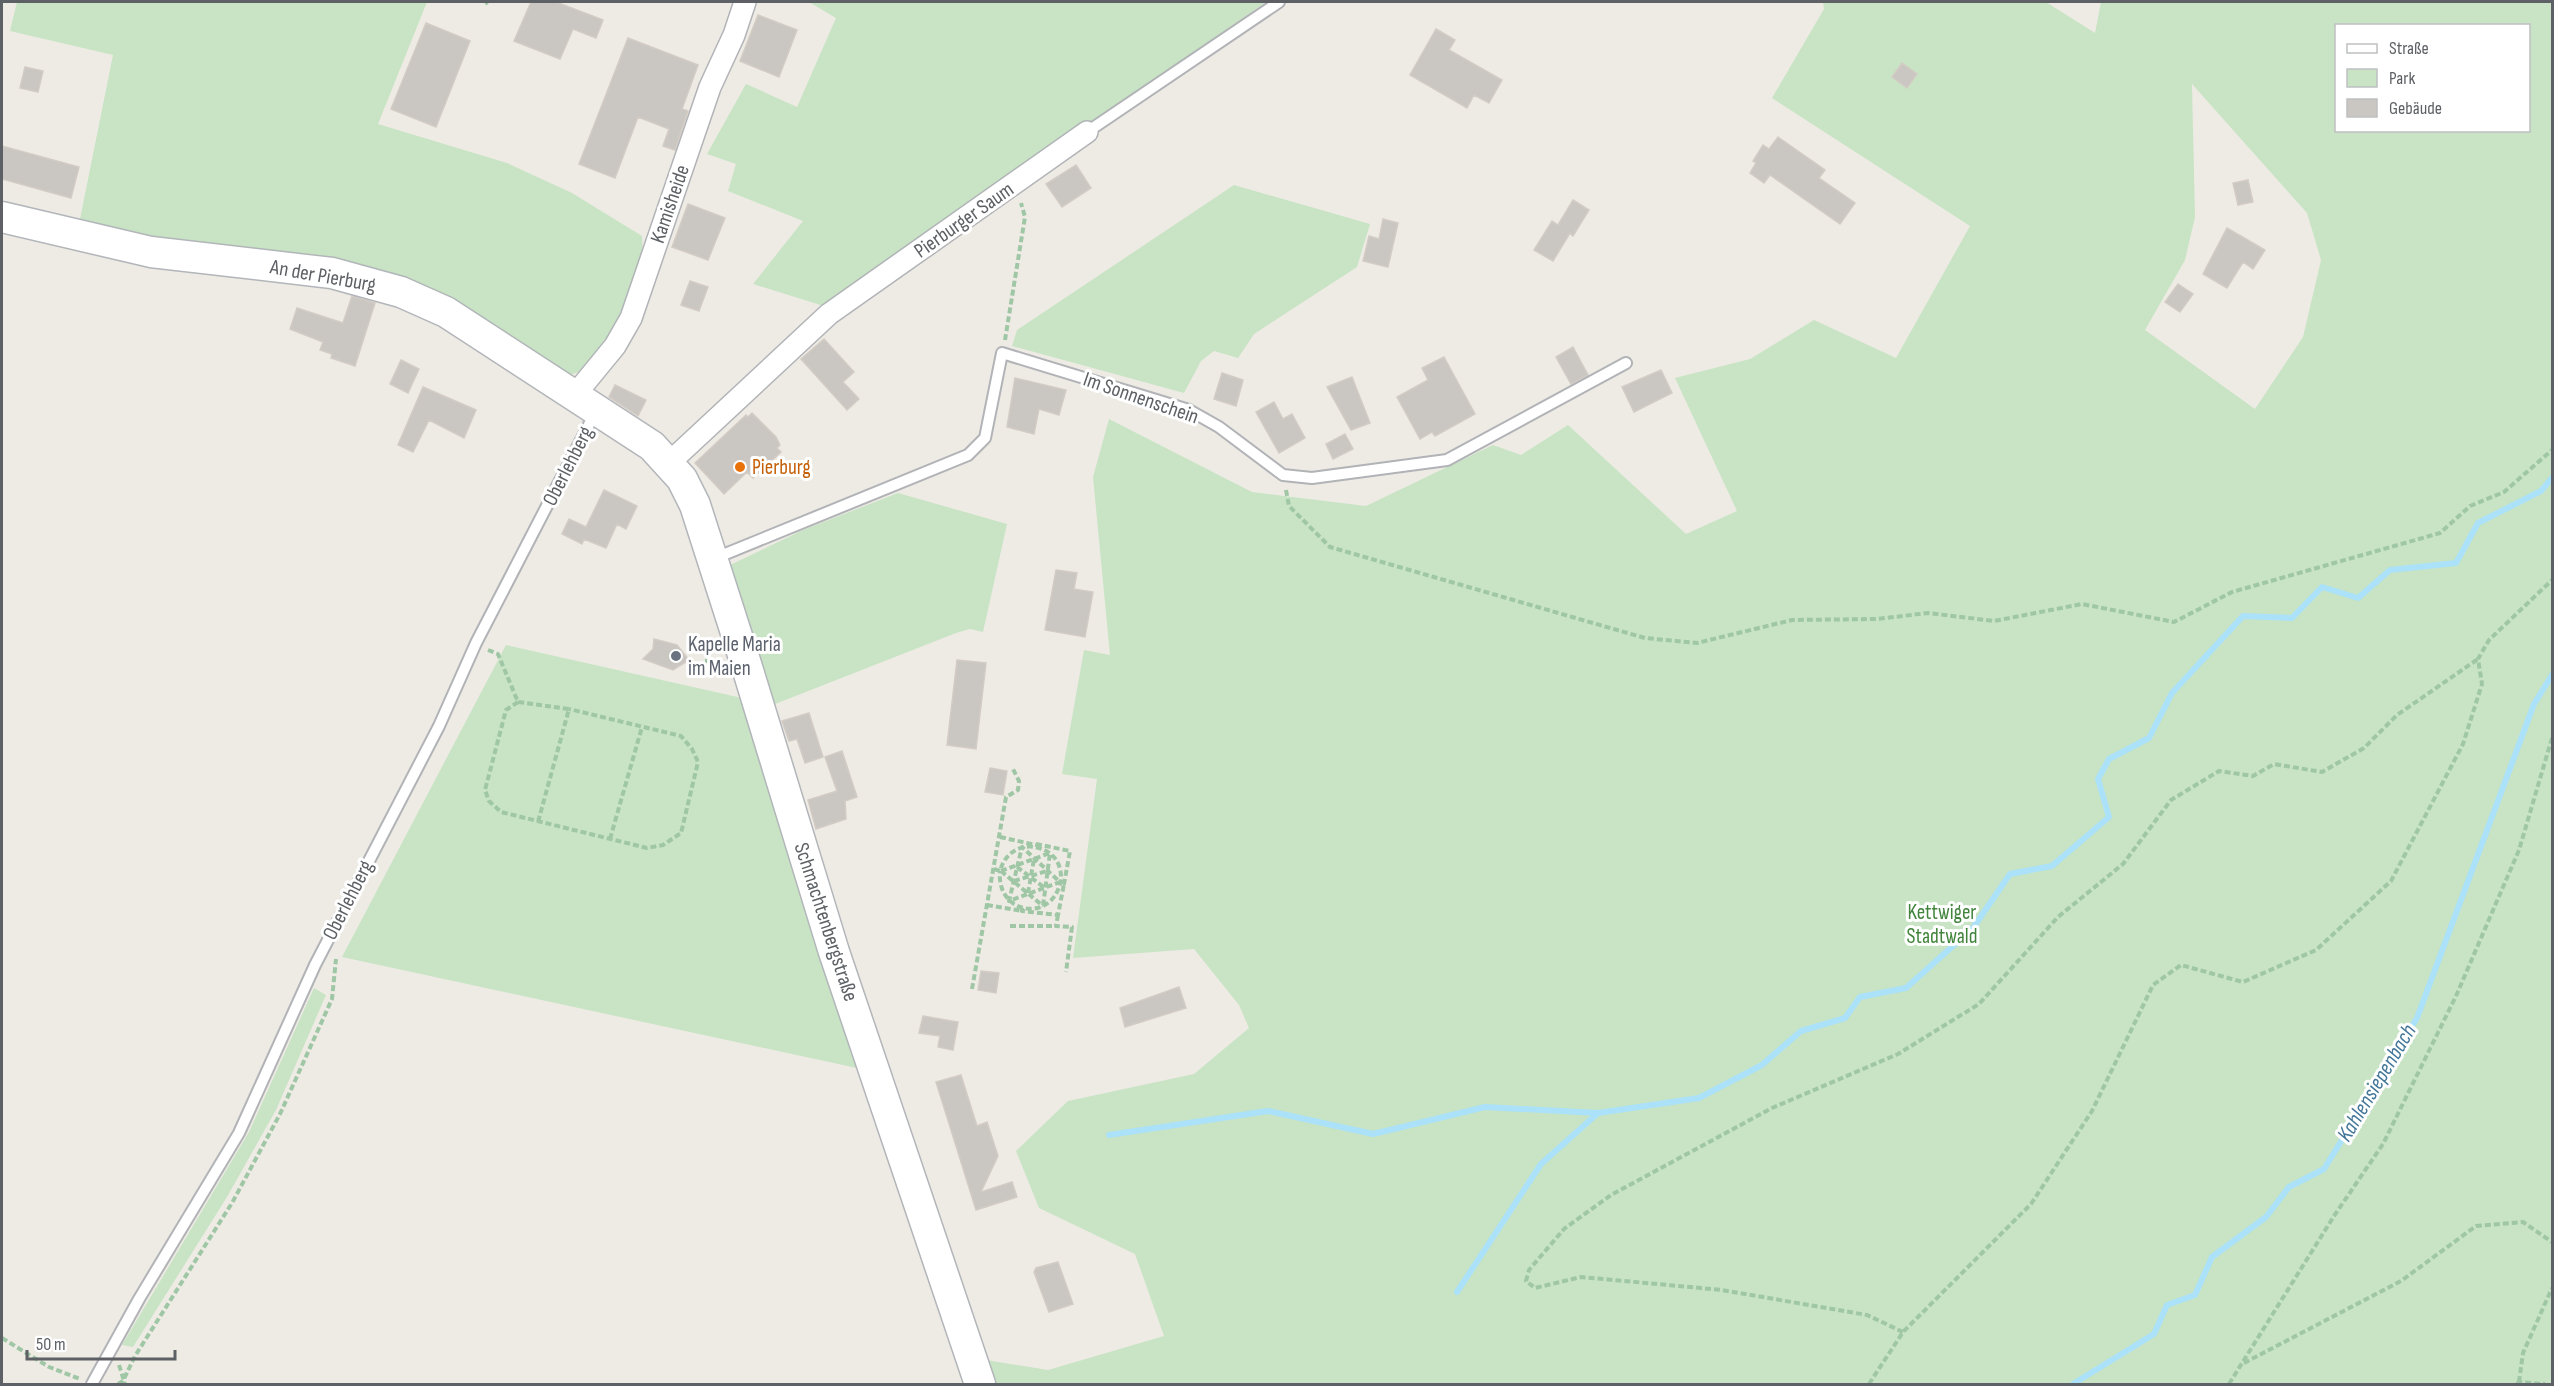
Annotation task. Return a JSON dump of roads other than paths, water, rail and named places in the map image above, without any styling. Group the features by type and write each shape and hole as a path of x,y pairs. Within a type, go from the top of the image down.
{"street":[{"name":"Kamisheide","path":"586,403 631,318 710,87 734,35 745,2"},
{"name":"Pierburger Saum","path":"669,463 829,314 1087,132"},
{"name":"An der Pierburg","path":"2,217 151,252 332,273 401,291 446,312 652,446 669,463"},
{"name":"Schmachtenbergstraße","path":"669,463 682,479 695,505 834,952 980,1384"}],"lane":[{"name":"Pierburger Saum","path":"1087,132 1279,2"},
{"name":"Im Sonnenschein","path":"713,559 968,455 985,438 1002,353 1189,410 1219,427 1283,474 1312,478 1447,460 1626,363"},
{"name":"Oberlehberg","path":"92,1384 139,1299 239,1133 315,965 439,726 586,403"}],"waterway":[{"path":"1109,1135 1268,1111 1373,1134 1485,1107 1598,1113 1699,1098 1762,1065 1801,1031 1845,1018 1860,997 1906,988 1973,928 2010,874 2052,866 2109,817 2098,779 2109,759 2149,738 2172,693 2243,616 2292,618 2322,587 2358,598 2390,570 2456,563 2478,523 2541,491 2552,478"},
{"name":"Kahlensiepenbach","path":"2073,1384 2154,1334 2167,1305 2195,1295 2212,1257 2266,1217 2289,1187 2324,1169 2417,1018 2534,704 2552,675"},
{"path":"1457,1292 1541,1164 1598,1113"}],"place":[{"name":"Pierburg","path":"740,467"},
{"name":"Kapelle Maria im Maien","path":"676,656"}],"park label":[{"name":"Kettwiger Stadtwald","path":"1942,924"}]}
